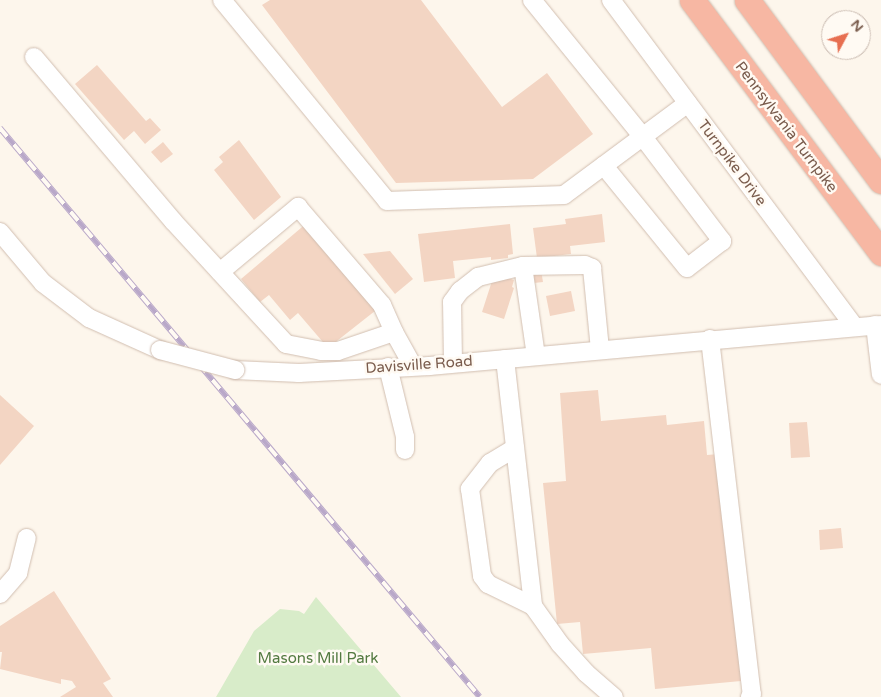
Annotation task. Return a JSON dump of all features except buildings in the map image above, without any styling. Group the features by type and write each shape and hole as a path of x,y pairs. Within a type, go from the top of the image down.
{"highway":[{"name":"Pennsylvania Turnpike","path":"692,0 881,253"},
{"path":"747,0 881,181"}],"street":[{"path":"222,0 387,201 564,195 688,103"},
{"path":"532,0 643,136 722,241 687,268 604,166"},
{"name":"Turnpike Drive","path":"611,0 854,326"},
{"path":"34,57 167,213 286,344 321,351 338,351 394,332"},
{"path":"220,272 298,206 382,305 394,332 413,366"},
{"name":"Davisville Road","path":"0,232 43,283 89,318 160,350 236,370 299,373 413,366 878,325"},
{"path":"453,363 452,302 460,291 478,277 523,266 585,265 592,268 600,350"},
{"path":"523,266 536,356"},
{"path":"878,325 881,375"},
{"path":"710,339 752,694 750,697"},
{"path":"505,359 533,606"},
{"path":"388,367 405,437 405,450"},
{"path":"515,448 490,463 470,489 482,576 488,584 533,606 560,644 586,673 614,697"},
{"path":"0,594 18,573 28,538"}],"green space":[{"name":"Masons Mill Park","path":"316,597 401,697 216,697 254,631 280,609 299,611 304,614"}],"railway":[{"path":"0,128 480,697"}]}
